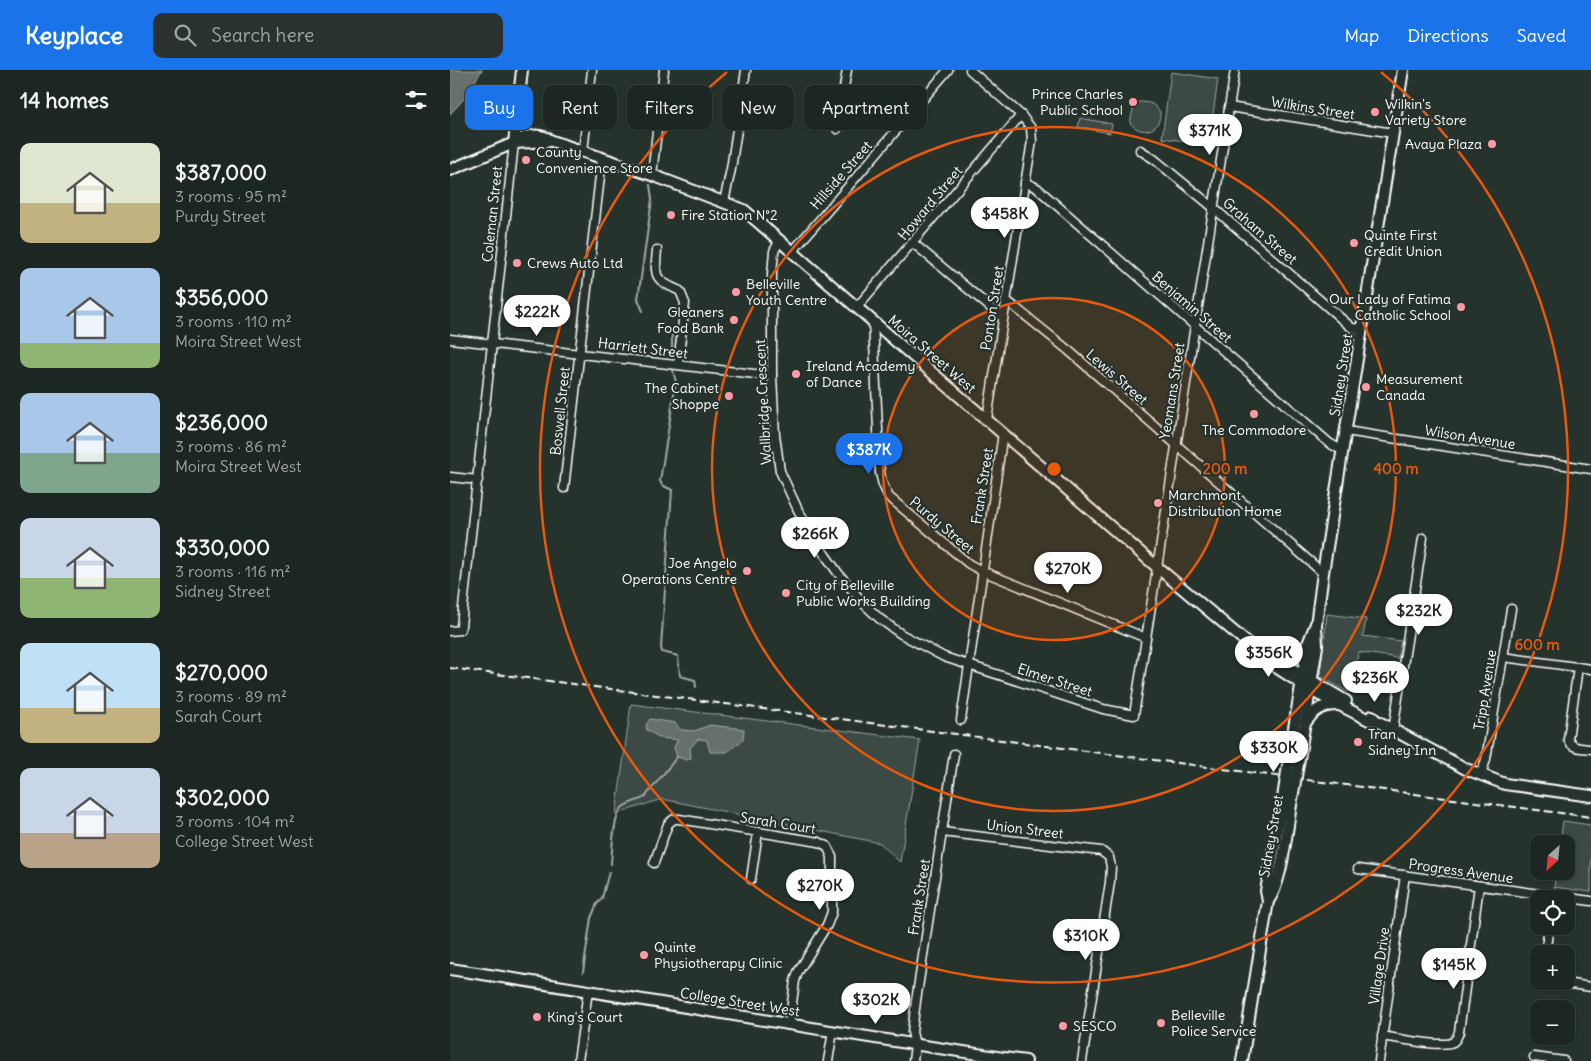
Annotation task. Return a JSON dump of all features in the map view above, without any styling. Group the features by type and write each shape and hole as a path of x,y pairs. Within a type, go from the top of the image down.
{"main road":[{"name":"Coleman Street","path":"520,85 522,70"},
{"name":"Sidney Street","path":"1242,1061 1268,901 1266,891 1287,798 1306,683 1317,646 1316,626 1323,572 1402,70"},
{"name":"Coleman Street","path":"514,143 515,130"},
{"path":"526,130 537,135"},
{"name":"Moira Street West","path":"450,170 524,137 545,136 552,141 652,175 744,210 1258,652 1262,658 1306,683 1372,715 1375,720"},
{"name":"Moira Street West","path":"514,143 552,141"},
{"name":"Sidney Street","path":"1295,752 1304,725 1308,644 1316,626"},
{"path":"1280,662 1289,661 1294,658 1308,644"},
{"name":"Moira Street West","path":"1258,652 1265,653 1280,662 1306,683 1339,705 1369,720 1375,720 1466,769 1505,784 1591,796"},
{"path":"1304,725 1318,708 1328,705 1339,705"},
{"name":"College Street West","path":"450,969 789,1025 1024,1061"},
{"path":"1236,1061 1245,1040"}],"street":[{"path":"583,152 592,70"},
{"path":"652,175 664,70"},
{"path":"724,202 746,70"},
{"path":"844,85 847,70"},
{"name":"Hillside Street","path":"786,246 948,70"},
{"path":"970,70 1021,115"},
{"name":"Yeomans Street","path":"1134,715 1235,70"},
{"name":"Wilkins Street","path":"1229,108 1393,133"},
{"name":"Ponton Street","path":"987,419 1032,141 1031,128 1021,115"},
{"name":"Howard Street","path":"857,307 1021,115"},
{"name":"Coleman Street","path":"450,630 460,630 514,143"},
{"name":"Graham Street","path":"1140,150 1154,159 1213,208 1352,328 1362,329"},
{"name":"Boswell Street","path":"564,488 602,159"},
{"name":"Benjamin Street","path":"1025,182 1037,188 1329,443 1342,451"},
{"path":"913,243 1003,318"},
{"name":"Wallbridge Crescent","path":"786,246 774,261 772,376 775,435 780,472 816,542 838,574 864,604 880,619 901,634 944,657 969,665"},
{"path":"657,250 655,271 661,282 680,291 685,303 678,364"},
{"name":"Lewis Street","path":"1006,300 1068,350 1323,572"},
{"name":"Purdy Street","path":"873,321 880,473 882,485 888,496 969,564 1146,638"},
{"name":"Harriett Street","path":"450,339 772,376"},
{"name":"Wilson Avenue","path":"1346,431 1591,469"},
{"name":"Frank Street","path":"961,720 1003,433"},
{"path":"450,477 478,480"},
{"path":"1393,730 1423,538"},
{"name":"Tripp Avenue","path":"1479,774 1483,769 1486,759 1512,609"},
{"path":"1503,657 1591,669"},
{"name":"Elmer Street","path":"969,665 1103,709 1134,715"},
{"path":"1578,667 1568,739 1569,744 1573,746 1591,749"},
{"name":"Frank Street","path":"912,1061 915,1044 912,1032 914,1016 954,754"},
{"name":"Sarah Court","path":"654,863 668,824 679,819 819,842 827,846 832,857 832,912 824,930 798,972 789,1025"},
{"path":"751,879 758,832"},
{"name":"Union Street","path":"942,832 1102,851 1109,857 1111,867 1110,882 1082,1061"},
{"name":"Progress Avenue","path":"1358,869 1530,893"},
{"name":"Village Drive","path":"1379,1061 1404,875"},
{"path":"1382,1036 1440,1044 1453,1042 1457,1038 1479,886"},
{"name":"Progress Avenue","path":"1575,899 1591,901"},
{"path":"1575,984 1591,987"},
{"path":"578,1061 588,991"},
{"path":"828,1061 833,1031"},
{"path":"1534,1057 1564,1061"}],"shaded area":[{"path":"450,70 482,70 472,85 465,85 465,97 450,114"},
{"path":"1171,72 1218,79 1209,144 1162,138"},
{"path":"1139,102 1151,104 1160,112 1159,119 1154,128 1145,131 1139,130 1130,123 1134,105"},
{"path":"1080,118 1112,124 1110,133 1078,127"},
{"path":"1327,614 1366,619 1363,636 1401,641 1398,658 1358,652 1354,681 1348,692 1320,676"},
{"path":"631,704 920,740 900,862 880,843 662,799 616,814"},
{"path":"650,719 675,723 681,730 694,731 710,725 744,729 743,740 727,752 710,752 707,740 698,739 690,748 691,758 687,760 677,757 674,747 678,740 660,738 647,730 646,725"},
{"path":"1563,821 1591,825 1591,892 1554,887 1555,880 1575,880 1575,835 1561,835"}],"waterway":[{"path":"643,311 638,299 652,199 650,185"},
{"path":"658,324 672,335 672,354"},
{"path":"673,371 676,382 660,481 662,485 672,490 661,647 662,652 678,656 680,676 695,680 696,687"},
{"path":"611,864 614,834 620,811 626,805 645,797 677,757"},
{"path":"583,972 591,918 602,898 609,872"}],"railway":[{"path":"450,668 1591,817"}],"place":[{"name":"Prince Charles Public School","path":"1133,102"},
{"name":"Wilkin's Variety Store","path":"1375,112"},
{"name":"Avaya Plaza","path":"1492,144"},
{"name":"County Convenience Store","path":"526,160"},
{"name":"Fire Station N°2","path":"671,215"},
{"name":"Quinte First Credit Union","path":"1354,243"},
{"name":"Crews Auto Ltd","path":"517,263"},
{"name":"Belleville Youth Centre","path":"736,292"},
{"name":"Our Lady of Fatima Catholic School","path":"1461,307"},
{"name":"Gleaners Food Bank","path":"734,320"},
{"name":"Ireland Academy of Dance","path":"796,374"},
{"name":"Measurement Canada","path":"1366,387"},
{"name":"The Cabinet Shoppe","path":"729,396"},
{"name":"The Commodore","path":"1254,414"},
{"name":"Marchmont Distribution Home","path":"1158,503"},
{"name":"Joe Angelo Operations Centre","path":"747,571"},
{"name":"City of Belleville Public Works Building","path":"786,593"},
{"name":"Tran Sidney Inn","path":"1358,742"},
{"name":"Quinte Physiotherapy Clinic","path":"644,955"},
{"name":"King's Court","path":"537,1017"},
{"name":"Belleville Police Service","path":"1161,1023"},
{"name":"SESCO","path":"1063,1026"}]}
